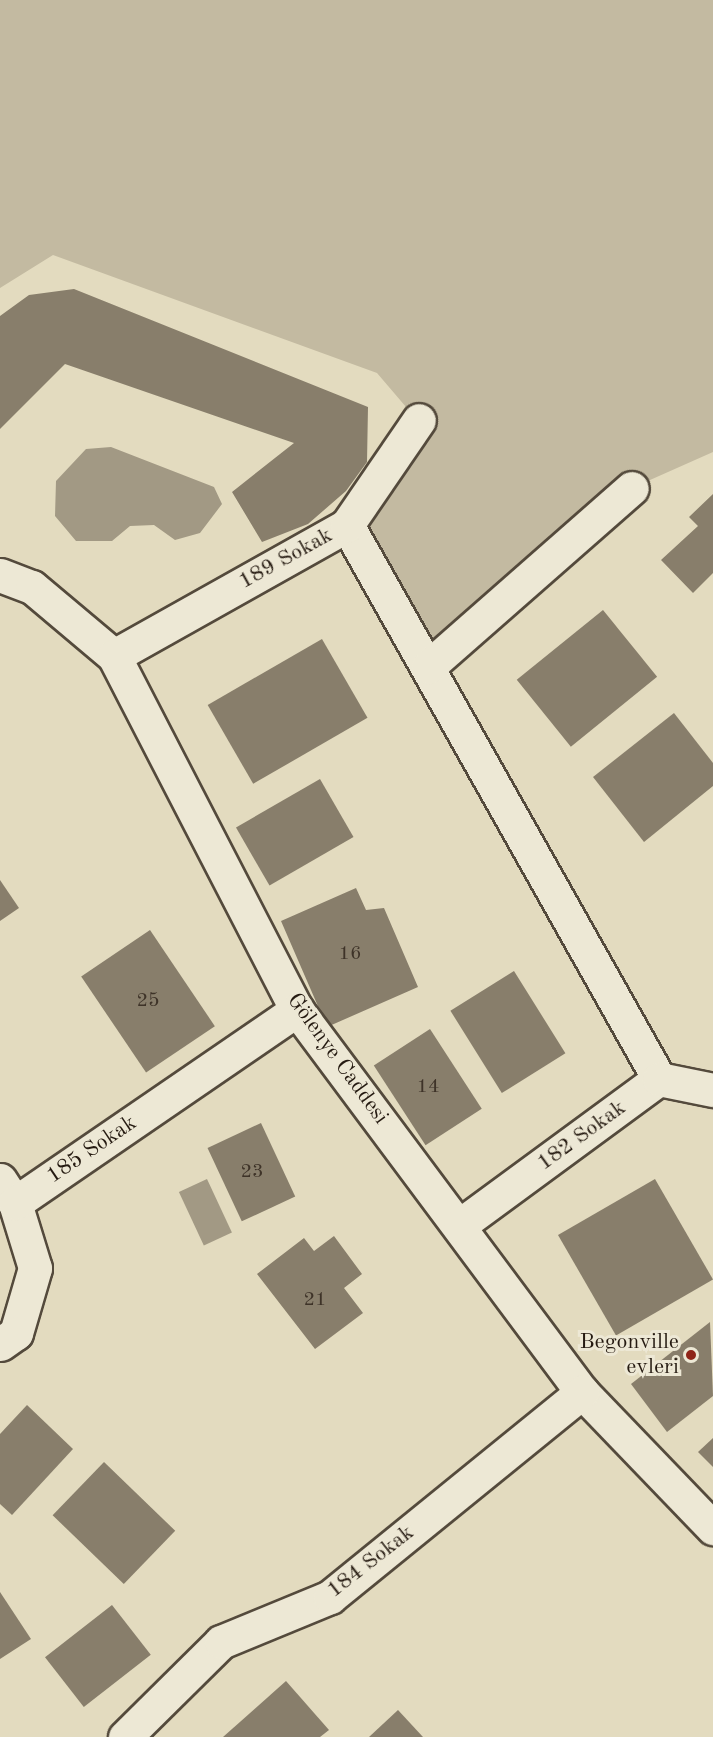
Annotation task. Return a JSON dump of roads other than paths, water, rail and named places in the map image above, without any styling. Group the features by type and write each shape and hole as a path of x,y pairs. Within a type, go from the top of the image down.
{"street":[{"name":"189 Sokak","path":"114,656 347,525 418,420"},
{"path":"428,667 632,488"},
{"path":"347,525 659,1078 713,1090"},
{"name":"Gölenye Caddesi","path":"0,575 32,587 114,656 297,1010 460,1225 582,1392 713,1528"},
{"name":"185 Sokak","path":"0,1344 16,1333 35,1268 7,1192 297,1010"},
{"name":"182 Sokak","path":"460,1225 659,1078"},
{"name":"184 Sokak","path":"125,1737 221,1642 330,1597 582,1392"}],"place":[{"name":"Begonville evleri","path":"691,1355"}]}
